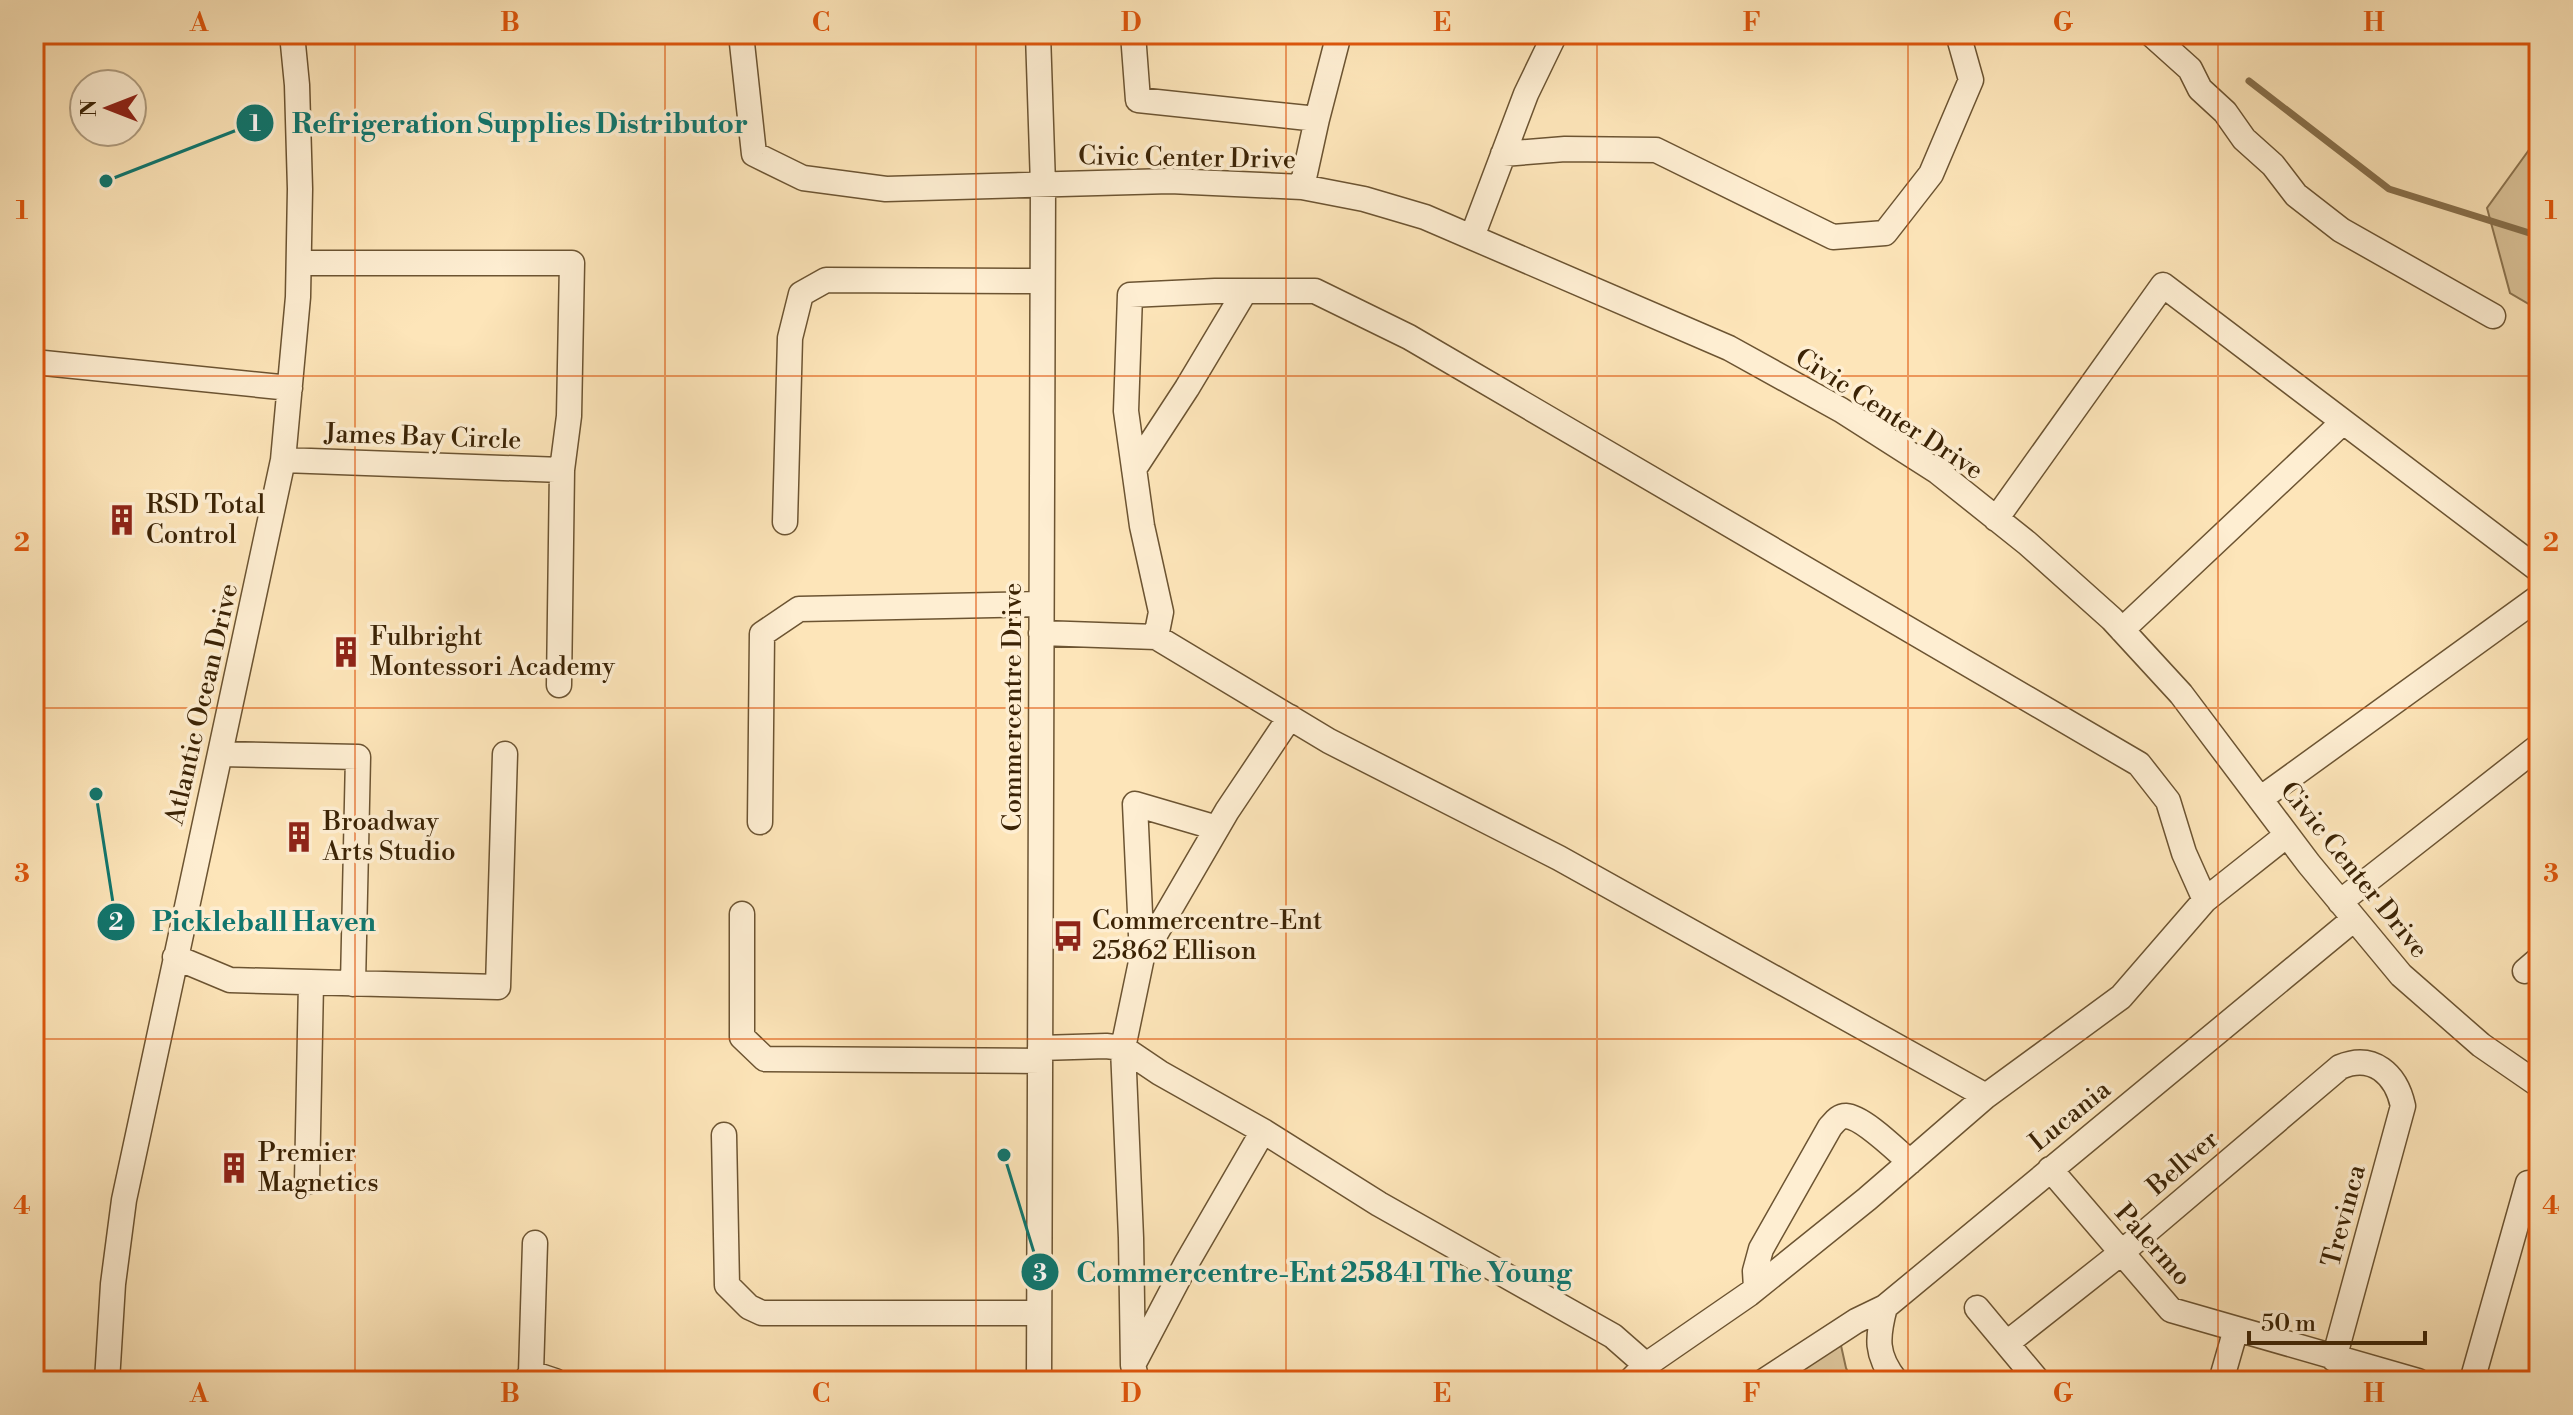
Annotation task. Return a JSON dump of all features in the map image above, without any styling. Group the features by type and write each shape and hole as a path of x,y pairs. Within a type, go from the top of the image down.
{"street":[{"name":"Atlantic Ocean Drive","path":"107,1381 113,1284 124,1200 283,460 299,263 300,133 292,34"},
{"name":"Civic Center Drive","path":"741,34 754,154 803,178 886,189 1170,181 1302,187 1364,199 1425,217 1729,348 1878,433 1938,472 2122,630 2181,694 2287,835 2401,975 2481,1045 2539,1085"},
{"name":"Commercentre Drive","path":"1038,34 1043,185 1039,1381"},
{"path":"1133,34 1138,100 1317,119"},
{"path":"1302,187 1339,34"},
{"path":"1472,237 1526,94 1555,34"},
{"path":"1503,154 1565,149 1656,150 1833,237 1885,233 1931,174 1971,80 1958,34"},
{"path":"2151,34 2190,69 2200,89 2225,112 2244,139 2273,165 2296,195 2341,230 2493,316"},
{"path":"299,263 572,263 569,416 562,470 559,685"},
{"path":"785,522 790,338 801,294 826,280 1042,281"},
{"path":"1996,519 2163,285 2539,570"},
{"path":"1134,469 1245,291"},
{"path":"1156,637 1161,612 1142,526 1126,411 1130,295 1315,291 1409,337 2139,764 2168,801 2184,853 2205,900"},
{"path":"34,362 290,388"},
{"path":"2122,630 2343,422"},
{"name":"James Bay Circle","path":"283,460 562,470"},
{"path":"2260,799 2539,597"},
{"path":"760,822 762,634 799,609 1041,604"},
{"path":"1041,633 1156,637 1329,741 1559,858 1986,1096"},
{"path":"1142,957 1217,828 1290,717"},
{"name":"Lucania","path":"1764,1381 1856,1321 1885,1307 2050,1169 2539,746"},
{"path":"220,754 358,757 353,984"},
{"path":"175,957 230,980 498,987 505,754"},
{"path":"1135,1373 1123,1048 1142,957 1135,804 1217,828"},
{"path":"742,914 742,1037 765,1059 1040,1054 1106,1046 1123,1048 1379,1204 1613,1336 1638,1373 1756,1288 1986,1096 2121,997 2205,900 2287,835"},
{"path":"307,1182 311,983"},
{"name":"Bellver","path":"2007,1343 2121,1253 2340,1067 2355,1061 2378,1067 2389,1074 2399,1088"},
{"name":"Trevinca","path":"2334,1359 2403,1106 2399,1088"},
{"path":"1756,1288 1755,1271 1761,1249 1830,1127 1839,1118 1846,1116 1859,1120 1910,1162"},
{"path":"1135,1373 1186,1264 1263,1131"},
{"path":"724,1135 727,1285 749,1307 762,1313 1039,1313"},
{"name":"Palermo","path":"2050,1169 2171,1310 2418,1381"},
{"path":"2472,1381 2528,1183"},
{"path":"535,1243 528,1377 555,1381"},
{"path":"1885,1307 1878,1336 1885,1367 1896,1381"},
{"path":"1977,1308 2038,1381"},
{"path":"2221,1381 2236,1329"}],"shaded area":[{"path":"2539,136 2539,310 2510,293 2487,208"},
{"path":"1840,1341 1852,1381 1782,1381"}],"waterway":[{"path":"2249,81 2389,189 2539,236"}],"place":[{"name":"Refrigeration Supplies Distributor","path":"106,181"},
{"name":"RSD Total Control","path":"122,520"},
{"name":"Fulbright Montessori Academy","path":"346,652"},
{"name":"Pickleball Haven","path":"96,794"},
{"name":"Broadway Arts Studio","path":"299,837"},
{"name":"Commercentre-Ent 25862 Ellison","path":"1068,936"},
{"name":"Commercentre-Ent 25841 The Young","path":"1004,1155"},
{"name":"Premier Magnetics","path":"234,1168"}]}
